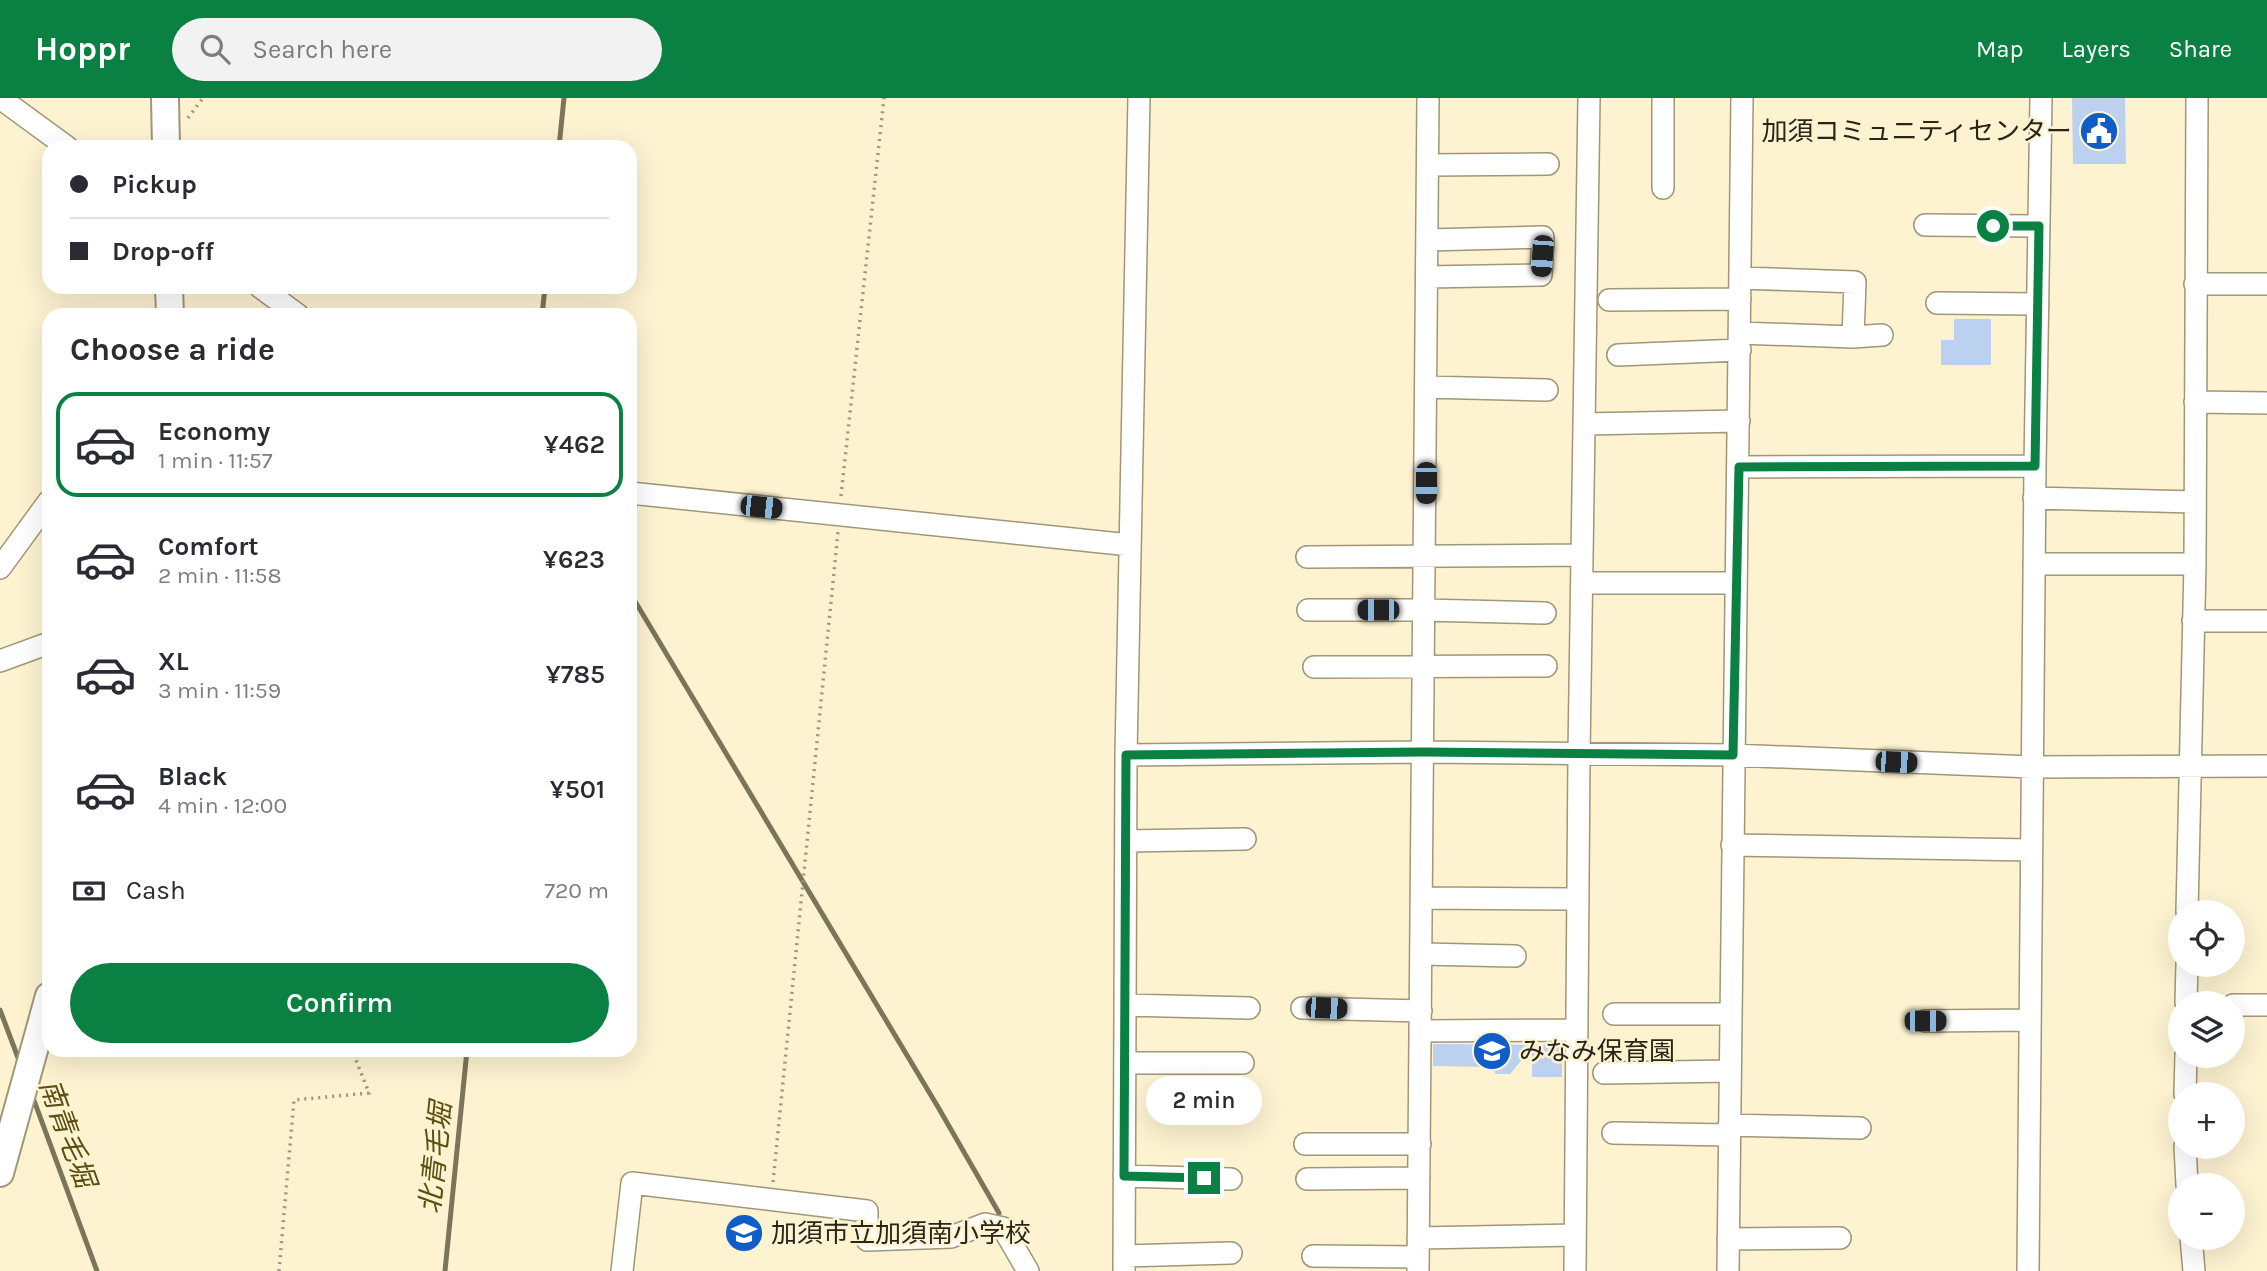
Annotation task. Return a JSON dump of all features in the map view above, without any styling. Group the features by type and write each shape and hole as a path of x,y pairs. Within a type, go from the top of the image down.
{"main road":[{"path":"165,98 166,140"},
{"path":"0,1173 42,1021"}],"street":[{"path":"0,98 57,140"},
{"path":"1139,98 1126,755 1124,1264 1231,1253"},
{"path":"1418,1255 1428,98"},
{"path":"1575,1271 1579,754 1589,98"},
{"path":"1662,188 1664,98"},
{"path":"1728,1271 1742,98"},
{"path":"2028,1271 2035,466 2042,98"},
{"path":"2187,900 2195,564 2197,98"},
{"path":"1428,165 1548,164"},
{"path":"1925,225 2039,226"},
{"path":"1427,240 1543,237 1541,275 1427,277"},
{"path":"1609,300 1741,288 1855,282 1853,337"},
{"path":"2195,284 2267,284"},
{"path":"270,294 288,308"},
{"path":"1937,303 2038,303"},
{"path":"1618,355 1740,342 1882,335"},
{"path":"1426,387 1547,390"},
{"path":"2195,402 2267,403"},
{"path":"1584,424 1739,421"},
{"path":"1739,467 2035,466"},
{"path":"637,494 1130,545"},
{"path":"2035,498 2195,502"},
{"path":"0,568 42,511"},
{"path":"1307,557 1582,555"},
{"path":"2034,564 2195,564"},
{"path":"1582,583 1737,583"},
{"path":"1308,610 1545,613"},
{"path":"2193,621 2267,621"},
{"path":"0,662 42,646"},
{"path":"1314,667 1545,666"},
{"path":"1126,755 1423,752 1733,755 2032,767 2267,766"},
{"path":"1126,841 1245,839"},
{"path":"1732,845 2031,850"},
{"path":"1422,898 1578,899"},
{"path":"1422,954 1515,956"},
{"path":"1125,1005 1249,1008"},
{"path":"2245,1005 2267,1005"},
{"path":"1302,1008 1421,1021 1577,1030"},
{"path":"1614,1014 1730,1014"},
{"path":"1925,1021 2030,1020"},
{"path":"1125,1063 1243,1063"},
{"path":"1604,1073 1730,1071"},
{"path":"1613,1133 1860,1128"},
{"path":"1305,1144 1420,1144"},
{"path":"1124,1176 1231,1179"},
{"path":"1307,1179 1419,1178"},
{"path":"622,1271 632,1183 867,1211 867,1240 951,1237 985,1224 1003,1228 1028,1271"},
{"path":"1313,1256 1418,1255 1575,1235"},
{"path":"1728,1239 1840,1238"},
{"path":"2192,1250 2194,1271"}],"path":[{"path":"772,1198 839,515 884,98"},
{"path":"279,1271 294,1100 369,1093 355,1057"}],"building":[{"name":"加須コミュニティセンター","path":"2072,98 2125,98 2126,164 2073,164"},
{"path":"1954,319 1991,319 1991,365 1941,365 1941,340 1954,340"},
{"path":"1433,1044 1562,1045 1562,1077 1532,1077 1532,1048 1510,1074 1496,1074 1491,1067 1433,1066"}],"waterway":[{"name":"北青毛堀","path":"560,140 564,98"},
{"name":"北青毛堀","path":"543,308 544,294"},
{"path":"637,605 999,1213"},
{"name":"南青毛堀","path":"0,1010 20,1063"},
{"name":"北青毛堀","path":"445,1271 466,1057"},
{"name":"南青毛堀","path":"32,1095 97,1271"}],"place":[{"name":"加須コミュニティセンター","path":"2099,131"},
{"name":"みなみ保育園","path":"1492,1051"},
{"name":"加須市立加須南小学校","path":"744,1233"}],"route":[{"path":"1204,1178 1124,1176 1126,755 1423,752 1733,755 1739,467 2035,466 2039,226 1993,226"}]}
